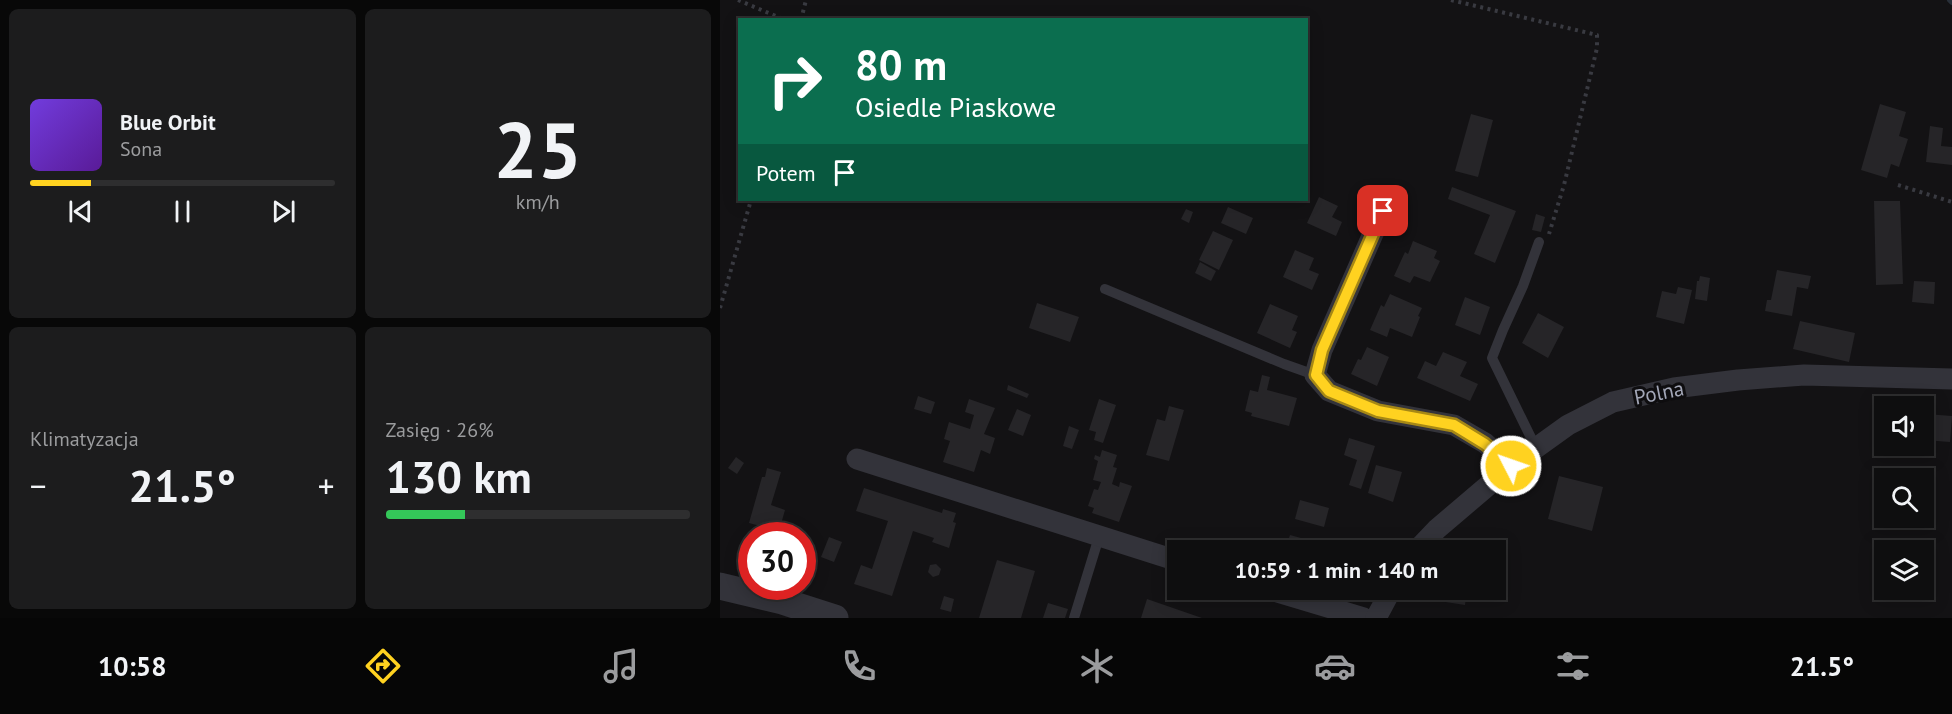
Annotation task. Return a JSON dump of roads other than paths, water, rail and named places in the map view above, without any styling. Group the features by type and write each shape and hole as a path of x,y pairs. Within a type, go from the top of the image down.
{"street":[{"path":"1383,211 1322,350 1316,375 1329,391 1378,411 1454,425 1485,444 1511,466"},
{"name":"Polna","path":"1427,540 1511,466 1568,424 1613,402 1674,388 1804,375 1952,379"},
{"path":"857,459 1167,558"},
{"path":"720,586 782,601 835,618"},
{"path":"1304,600 1364,618"},
{"path":"1376,618 1386,600"}],"lane":[{"path":"1536,448 1492,358 1539,242"},
{"path":"1105,289 1284,364 1316,375"},
{"path":"1074,618 1099,537"}]}
